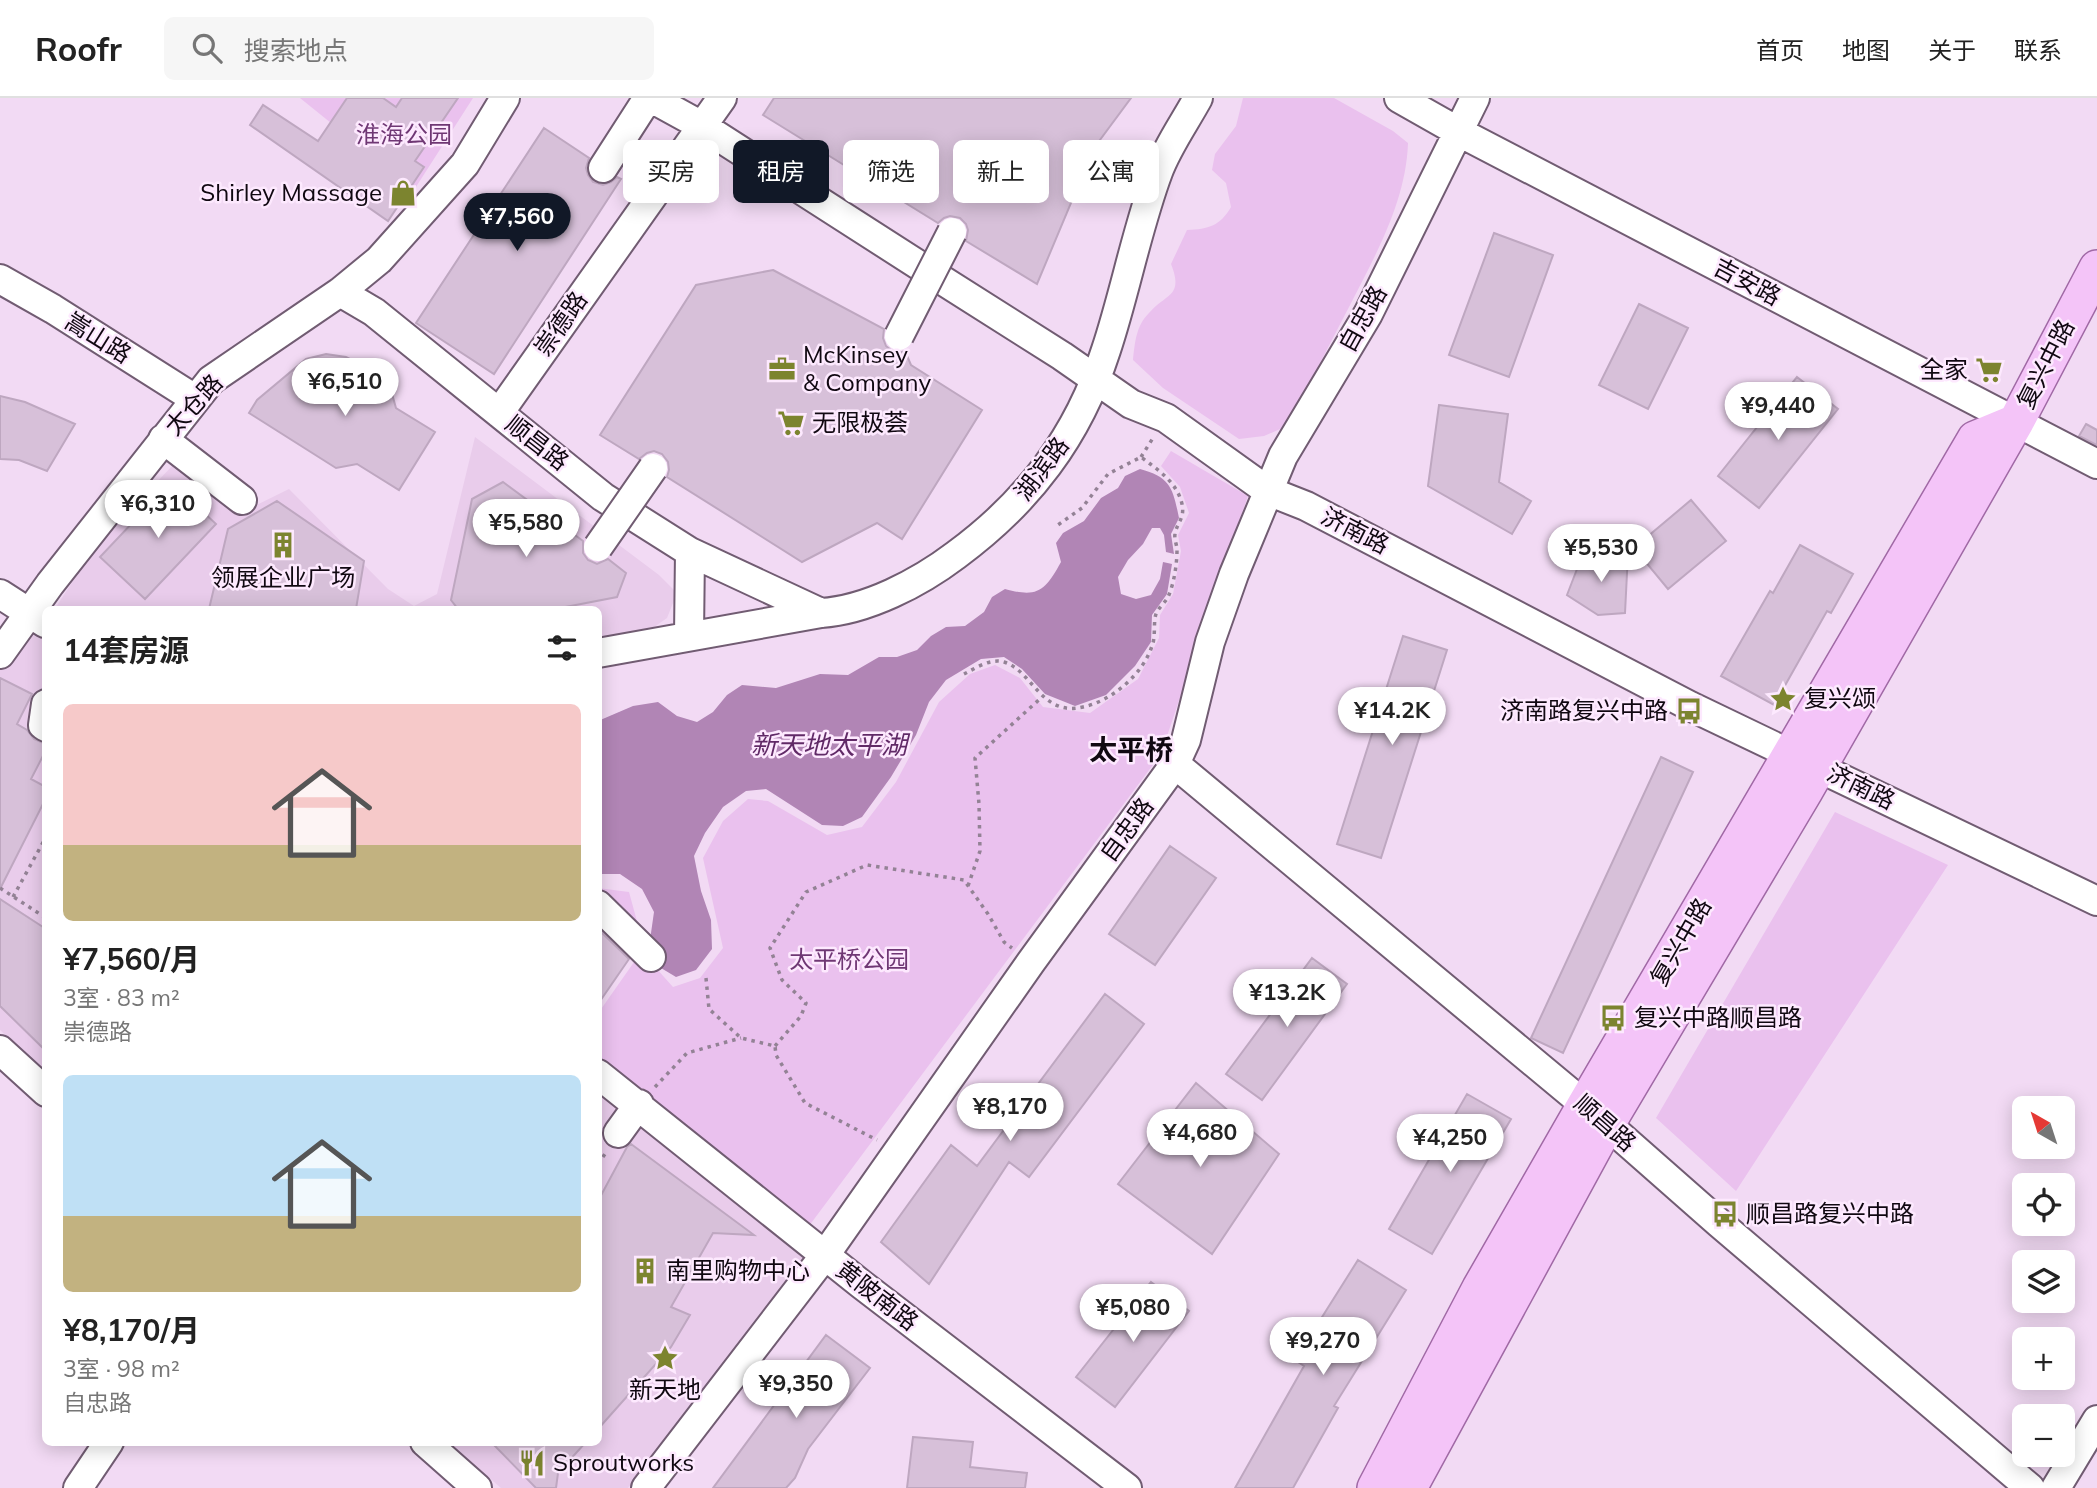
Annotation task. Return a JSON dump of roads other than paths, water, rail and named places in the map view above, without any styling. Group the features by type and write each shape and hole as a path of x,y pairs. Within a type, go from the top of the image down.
{"main road":[{"name":"复兴中路","path":"1375,1488 1480,1288 1596,1115 1805,760 1975,439 2016,422 2097,268"},
{"name":"复兴中路","path":"1409,1488 1596,1115"}],"street":[{"name":"太仓路","path":"46,606 163,439 211,380 340,292 379,260 465,164 505,98"},
{"name":"济南路","path":"650,98 702,127 1062,356 1131,404 1166,418 1268,491 1306,506 1690,706 2097,901"},
{"path":"603,168 650,98"},
{"name":"崇德路","path":"499,413 722,98"},
{"name":"湖滨路","path":"602,652 689,635 845,611 873,601 936,570 989,531 1027,493 1082,411 1095,381 1158,171 1198,98"},
{"name":"吉安路","path":"1399,98 1459,132 2097,464"},
{"name":"自忠路","path":"646,1488 825,1255 1031,962 1175,764 1186,740 1210,642 1234,574 1283,456 1368,314 1475,98"},
{"path":"899,337 952,232"},
{"name":"嵩山路","path":"0,279 53,309 195,399"},
{"name":"顺昌路","path":"340,292 374,312 603,496 690,552 821,613"},
{"path":"163,439 243,500"},
{"path":"598,547 653,468"},
{"path":"689,635 690,552"},
{"path":"0,594 38,618"},
{"name":"太仓路","path":"0,654 38,618"},
{"name":"顺昌路","path":"1175,764 1596,1115 2030,1488"},
{"path":"602,909 651,957"},
{"path":"0,1050 42,1088"},
{"name":"黄陂南路","path":"602,1077 825,1255 1127,1488"},
{"path":"618,1133 639,1104"},
{"path":"2056,1488 2097,1420"},
{"path":"78,1488 106,1446"},
{"path":"430,1446 477,1488"}],"water":[{"name":"新天地太平湖","path":"1140,469 1164,480 1175,499 1179,518 1171,534 1174,554 1166,552 1164,535 1160,528 1152,528 1118,577 1121,594 1136,599 1151,595 1160,579 1163,562 1172,564 1167,594 1152,615 1151,642 1135,666 1106,695 1075,706 1045,694 1022,669 1004,657 981,659 946,680 929,702 916,735 891,777 862,817 843,826 822,825 766,789 746,791 723,807 705,833 694,856 701,891 711,920 712,949 696,970 676,977 656,965 650,940 654,912 642,889 620,874 602,874 602,719 633,706 658,702 677,716 697,722 713,712 727,695 742,685 776,688 820,674 848,675 879,657 897,657 917,650 931,636 946,627 965,626 984,612 992,597 1005,589 1025,593 1045,586 1061,562 1056,543 1063,533 1084,521 1101,498 1118,488 1125,476"}],"place":[{"name":"Shirley Massage","path":"403,193"},
{"name":"McKinsey & Company","path":"782,369"},
{"name":"全家","path":"1989,370"},
{"name":"无限极荟","path":"791,423"},
{"name":"领展企业广场","path":"283,545"},
{"name":"复兴颂","path":"1783,699"},
{"name":"济南路复兴中路","path":"1689,711"},
{"name":"复兴中路顺昌路","path":"1613,1018"},
{"name":"顺昌路复兴中路","path":"1725,1214"},
{"name":"南里购物中心","path":"645,1271"},
{"name":"新天地","path":"665,1358"},
{"name":"Sproutworks","path":"532,1463"}],"district":[{"name":"太平桥","path":"1131,750"}],"park label":[{"name":"淮海公园","path":"404,135"},
{"name":"太平桥公园","path":"849,960"}]}
